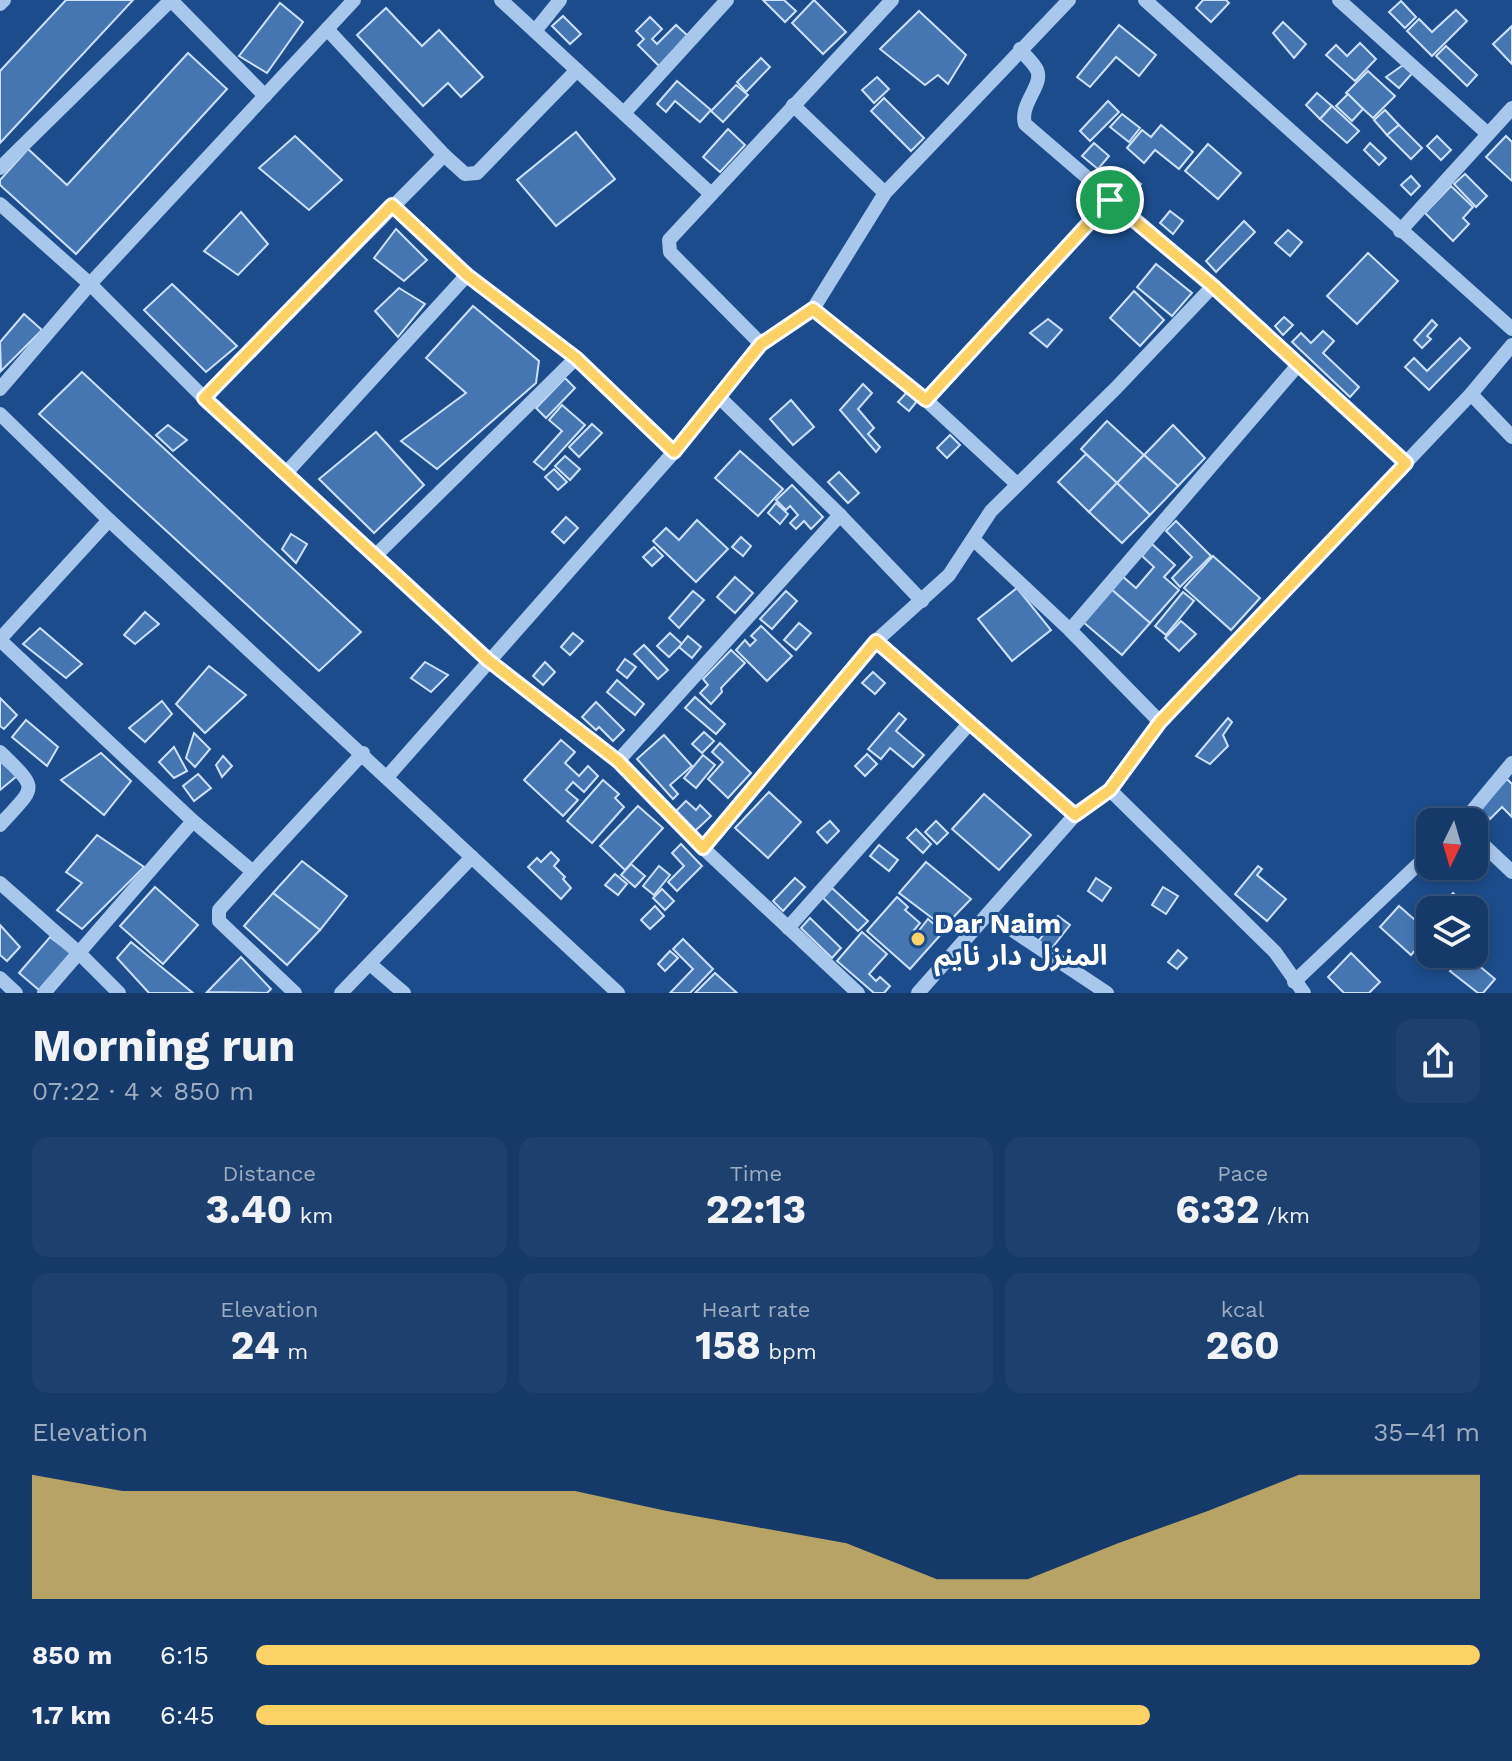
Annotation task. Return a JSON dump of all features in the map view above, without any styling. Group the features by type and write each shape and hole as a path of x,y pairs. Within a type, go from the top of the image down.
{"street":[{"path":"0,168 171,0 265,96"},
{"path":"0,389 90,284 354,0"},
{"path":"501,0 711,194"},
{"path":"535,31 560,0"},
{"path":"624,113 727,0"},
{"path":"761,344 670,252 668,244 672,235 892,0"},
{"path":"387,777 674,452 761,344 813,309 885,193 1069,0"},
{"path":"1145,0 1512,329"},
{"path":"1339,0 1488,134"},
{"path":"327,29 465,174 477,173 577,70"},
{"path":"1020,49 1036,68 1038,78 1023,113 1025,124 1213,286 1406,463"},
{"path":"793,105 885,193"},
{"path":"1400,231 1512,108"},
{"path":"204,398 444,155"},
{"path":"926,400 1110,200"},
{"path":"0,204 90,284 204,398 488,660 618,761 703,848 858,993"},
{"path":"392,205 467,275 576,358 674,452"},
{"path":"286,473 467,275"},
{"path":"703,848 876,641 949,575 991,511 1116,388 1213,286"},
{"path":"813,309 926,400 1017,484"},
{"path":"918,993 1075,815 1110,790 1160,722 1471,394 1512,345"},
{"path":"375,556 576,358"},
{"path":"1070,630 1298,365"},
{"path":"1471,394 1512,437"},
{"path":"720,398 840,515 922,601"},
{"path":"0,414 109,520 618,993"},
{"path":"618,761 840,515"},
{"path":"109,520 0,640 193,821 253,872"},
{"path":"974,540 1070,630 1160,722"},
{"path":"876,641 1075,815"},
{"path":"788,928 969,724"},
{"path":"0,752 30,784 28,793 0,825"},
{"path":"295,993 219,921 219,910 363,753"},
{"path":"1475,808 1512,763"},
{"path":"1110,790 1275,952 1299,988 1416,867"},
{"path":"44,993 193,821"},
{"path":"1488,849 1512,872"},
{"path":"341,993 472,857"},
{"path":"0,883 119,993"},
{"path":"988,914 1107,993"},
{"path":"370,964 404,993"},
{"path":"0,978 16,993"}],"building":[{"path":"66,0 133,0 0,143 0,71"},
{"path":"763,0 784,0 796,11 785,22"},
{"path":"814,0 846,32 823,54 792,23"},
{"path":"1203,0 1226,0 1229,3 1211,22 1196,8"},
{"path":"1401,1 1416,17 1405,28 1389,12"},
{"path":"280,3 303,22 267,73 239,56"},
{"path":"386,8 422,46 439,30 483,77 461,97 448,83 423,106 357,35"},
{"path":"1456,10 1467,21 1432,56 1407,31 1419,19 1432,32"},
{"path":"919,11 966,55 948,84 938,75 925,85 880,49"},
{"path":"563,16 581,34 570,44 552,26"},
{"path":"650,17 662,29 652,39 657,44 676,25 688,36 659,66 638,45 644,39 636,31"},
{"path":"1283,22 1306,44 1294,58 1273,33"},
{"path":"1119,25 1156,55 1139,76 1116,57 1090,87 1077,77"},
{"path":"1512,26 1512,64 1493,44"},
{"path":"1360,43 1376,59 1355,81 1326,55 1336,45 1347,56"},
{"path":"1446,46 1477,75 1467,86 1436,56"},
{"path":"188,53 227,89 76,254 0,185 0,180 28,149 67,185"},
{"path":"761,58 770,67 746,92 737,82"},
{"path":"1406,63 1416,69 1399,88 1386,77"},
{"path":"1368,71 1395,96 1373,118 1346,93"},
{"path":"877,77 889,89 874,103 862,90"},
{"path":"677,81 711,110 700,122 675,101 666,112 657,104"},
{"path":"736,85 748,95 723,122 711,111"},
{"path":"1317,93 1332,106 1320,119 1306,105"},
{"path":"1348,94 1363,109 1352,121 1336,106"},
{"path":"884,98 924,138 911,151 871,111"},
{"path":"1108,101 1119,112 1090,141 1080,131"},
{"path":"1332,106 1359,131 1347,143 1320,119"},
{"path":"1385,110 1399,125 1387,135 1374,120"},
{"path":"1122,114 1140,128 1129,142 1110,127"},
{"path":"1161,125 1193,152 1179,169 1155,150 1144,163 1127,148 1142,130 1151,137"},
{"path":"1399,125 1422,148 1411,159 1387,135"},
{"path":"728,129 745,145 720,172 703,157"},
{"path":"576,132 615,179 556,226 517,180"},
{"path":"295,136 342,180 309,210 259,168"},
{"path":"1437,136 1451,150 1441,160 1427,146"},
{"path":"1506,136 1512,142 1512,181 1486,157"},
{"path":"1094,143 1109,156 1098,169 1082,156"},
{"path":"1370,143 1386,158 1379,165 1364,150"},
{"path":"1208,144 1241,173 1218,199 1185,171"},
{"path":"1128,173 1141,184 1130,196 1118,186"},
{"path":"1465,174 1487,196 1476,207 1454,184"},
{"path":"1411,176 1420,186 1411,195 1401,185"},
{"path":"1451,186 1473,207 1463,218 1469,224 1453,241 1425,213"},
{"path":"1170,211 1183,221 1173,234 1160,223"},
{"path":"241,212 268,244 238,275 204,251"},
{"path":"1244,221 1255,232 1216,272 1206,261"},
{"path":"396,229 427,260 404,281 374,258"},
{"path":"1288,230 1302,242 1290,256 1275,243"},
{"path":"1368,253 1398,281 1357,324 1327,296"},
{"path":"1156,264 1192,293 1172,316 1137,287"},
{"path":"172,284 237,346 206,372 144,310"},
{"path":"399,288 425,304 398,337 375,311"},
{"path":"1134,291 1164,320 1140,346 1110,318"},
{"path":"473,306 539,361 536,383 437,469 401,441 466,393 426,358"},
{"path":"24,314 42,330 1,371 0,342"},
{"path":"1284,317 1293,325 1283,335 1275,326"},
{"path":"1048,319 1062,330 1047,347 1030,333"},
{"path":"1432,320 1437,325 1427,336 1431,339 1422,348 1414,340"},
{"path":"1323,331 1334,341 1323,353 1359,387 1350,397 1292,342 1301,333 1311,343"},
{"path":"1460,338 1470,348 1429,390 1405,367 1414,358 1427,371"},
{"path":"82,372 361,632 319,671 39,414"},
{"path":"565,378 575,388 546,418 536,408"},
{"path":"863,384 872,393 858,409 874,428 868,434 880,447 876,452 840,410"},
{"path":"907,392 918,400 909,411 898,402"},
{"path":"791,400 814,427 793,445 770,419"},
{"path":"562,405 585,425 544,470 534,462 562,431 549,420"},
{"path":"1107,421 1144,455 1117,483 1081,449"},
{"path":"592,424 602,433 579,457 569,447"},
{"path":"168,425 187,440 173,451 156,435"},
{"path":"1173,425 1205,458 1178,486 1144,455"},
{"path":"376,432 424,485 374,533 319,479"},
{"path":"950,435 960,445 947,458 937,448"},
{"path":"740,451 783,489 758,516 715,478"},
{"path":"1086,454 1117,483 1089,512 1058,482"},
{"path":"1144,455 1178,486 1150,515 1117,483"},
{"path":"565,456 580,469 570,480 555,466"},
{"path":"554,469 567,482 558,490 545,477"},
{"path":"839,472 859,493 848,503 828,482"},
{"path":"1117,483 1150,515 1122,543 1089,512"},
{"path":"792,485 823,517 811,529 804,521 796,529 790,523 798,515 790,506 786,510 776,500"},
{"path":"776,503 788,514 780,524 768,513"},
{"path":"566,517 578,528 564,543 552,532"},
{"path":"697,520 728,549 696,582 653,541 666,528 679,540"},
{"path":"1176,521 1211,556 1180,587 1172,578 1192,557 1166,531"},
{"path":"291,534 307,544 296,563 282,549"},
{"path":"741,537 751,546 743,556 732,547"},
{"path":"1152,544 1175,565 1164,577 1179,590 1150,623 1111,589 1122,576 1136,588 1154,567 1142,556"},
{"path":"654,547 663,556 652,566 643,557"},
{"path":"1213,556 1260,598 1231,630 1184,588"},
{"path":"735,577 753,593 735,613 717,597"},
{"path":"1017,588 1051,630 1012,661 978,619"},
{"path":"1111,589 1150,623 1122,655 1083,622"},
{"path":"693,591 704,600 679,628 669,618"},
{"path":"786,591 797,601 772,629 760,619"},
{"path":"1183,592 1194,601 1166,635 1155,626"},
{"path":"145,612 159,624 135,644 124,635"},
{"path":"1181,621 1196,634 1179,651 1165,638"},
{"path":"799,623 811,633 796,650 784,640"},
{"path":"761,626 792,656 767,681 736,650 745,640 750,646 756,640 751,636"},
{"path":"40,628 82,664 66,678 23,644"},
{"path":"573,633 583,641 570,655 561,647"},
{"path":"670,633 682,644 669,657 657,646"},
{"path":"688,636 701,647 692,658 679,647"},
{"path":"644,645 668,670 658,679 634,654"},
{"path":"731,650 745,663 721,688 722,692 711,704 700,693 708,685 703,679"},
{"path":"625,659 636,667 627,678 617,670"},
{"path":"425,662 448,675 431,692 411,678"},
{"path":"545,662 555,672 543,685 533,676"},
{"path":"209,666 246,695 205,733 176,704"},
{"path":"873,672 885,683 875,694 862,683"},
{"path":"617,680 644,704 635,715 607,692"},
{"path":"695,697 725,724 716,734 685,708"},
{"path":"0,698 17,715 4,729 0,726"},
{"path":"162,701 172,714 145,742 129,728"},
{"path":"596,702 624,730 613,741 599,727 596,730 582,717"},
{"path":"899,713 906,719 896,731 924,755 913,767 890,748 881,759 868,749"},
{"path":"1228,718 1232,722 1223,735 1228,746 1210,764 1196,756"},
{"path":"26,720 58,747 47,766 12,737"},
{"path":"704,732 714,741 702,753 692,744"},
{"path":"194,733 210,749 195,767 186,758"},
{"path":"664,735 692,766 670,785 678,794 673,799 637,759"},
{"path":"561,740 575,752 565,763 579,776 588,766 598,776 584,792 573,782 566,790 578,800 563,816 524,780"},
{"path":"720,743 751,773 728,798 708,779 723,762 712,752"},
{"path":"174,747 187,771 174,778 159,762"},
{"path":"101,753 131,781 104,815 61,780"},
{"path":"867,754 877,764 865,776 855,766"},
{"path":"703,755 715,765 696,788 684,778"},
{"path":"223,756 232,766 222,777 216,765"},
{"path":"0,761 17,776 0,790"},
{"path":"198,774 211,788 194,801 183,786"},
{"path":"1507,779 1512,784 1512,817 1502,807 1490,819 1488,808 1479,808"},
{"path":"603,780 619,794 615,798 624,807 592,843 567,821"},
{"path":"769,792 801,822 768,858 735,828"},
{"path":"984,794 1031,835 999,870 952,829"},
{"path":"686,801 696,810 700,805 711,816 695,831 676,811"},
{"path":"638,806 663,828 625,870 600,846"},
{"path":"830,821 839,831 827,843 817,832"},
{"path":"936,821 948,833 937,844 925,832"},
{"path":"916,829 931,844 923,853 907,838"},
{"path":"97,835 144,867 82,929 57,910 82,883 66,872"},
{"path":"681,844 702,866 677,891 668,882 684,866 672,853"},
{"path":"879,845 898,860 889,871 870,856"},
{"path":"551,852 559,860 554,866 571,888 561,899 528,867 537,858 541,862"},
{"path":"302,861 347,896 320,930 273,893"},
{"path":"926,862 971,899 944,927 899,893"},
{"path":"631,864 645,876 635,887 621,875"},
{"path":"659,866 670,875 654,895 643,886"},
{"path":"1258,866 1262,869 1257,875 1286,899 1267,921 1235,894"},
{"path":"615,874 627,884 618,895 605,885"},
{"path":"795,878 805,887 783,911 773,901"},
{"path":"1096,878 1111,888 1102,901 1088,891"},
{"path":"155,887 198,925 163,964 120,926"},
{"path":"1163,887 1178,896 1166,914 1152,905"},
{"path":"832,888 868,921 858,931 823,898"},
{"path":"662,889 674,901 665,910 653,898"},
{"path":"273,893 320,930 287,965 244,926"},
{"path":"897,897 908,907 905,910 920,923 914,930 917,933 928,919 943,932 910,969 867,931"},
{"path":"655,906 664,916 650,929 641,920"},
{"path":"1399,906 1416,921 1416,949 1411,955 1380,927"},
{"path":"1058,916 1070,925 1048,953 1036,944"},
{"path":"810,918 841,948 832,958 801,928"},
{"path":"0,925 20,947 7,961 0,955"},
{"path":"862,932 887,954 869,974 876,981 880,977 890,986 884,993 874,993 837,961"},
{"path":"50,937 71,953 39,990 19,973"},
{"path":"683,939 713,969 690,993 670,993 693,969 673,949"},
{"path":"131,942 193,993 149,993 117,958"},
{"path":"1178,950 1187,958 1177,969 1168,962"},
{"path":"670,951 678,958 665,971 658,964"},
{"path":"1351,953 1380,982 1369,993 1344,993 1328,977"},
{"path":"241,957 271,989 267,993 207,992"},
{"path":"1453,968 1482,968 1495,979 1483,993 1478,993 1450,971"},
{"path":"715,973 737,993 695,993"}],"place":[{"name":"Dar Naim المنزل دار نايم","path":"918,939"}],"route":[{"path":"1110,200 1213,286 1406,463 1160,722 1110,790 1075,815 876,641 703,848 618,761 488,660 204,398 392,205 467,275 576,358 674,452 761,344 813,309 926,400 1110,200"}]}
